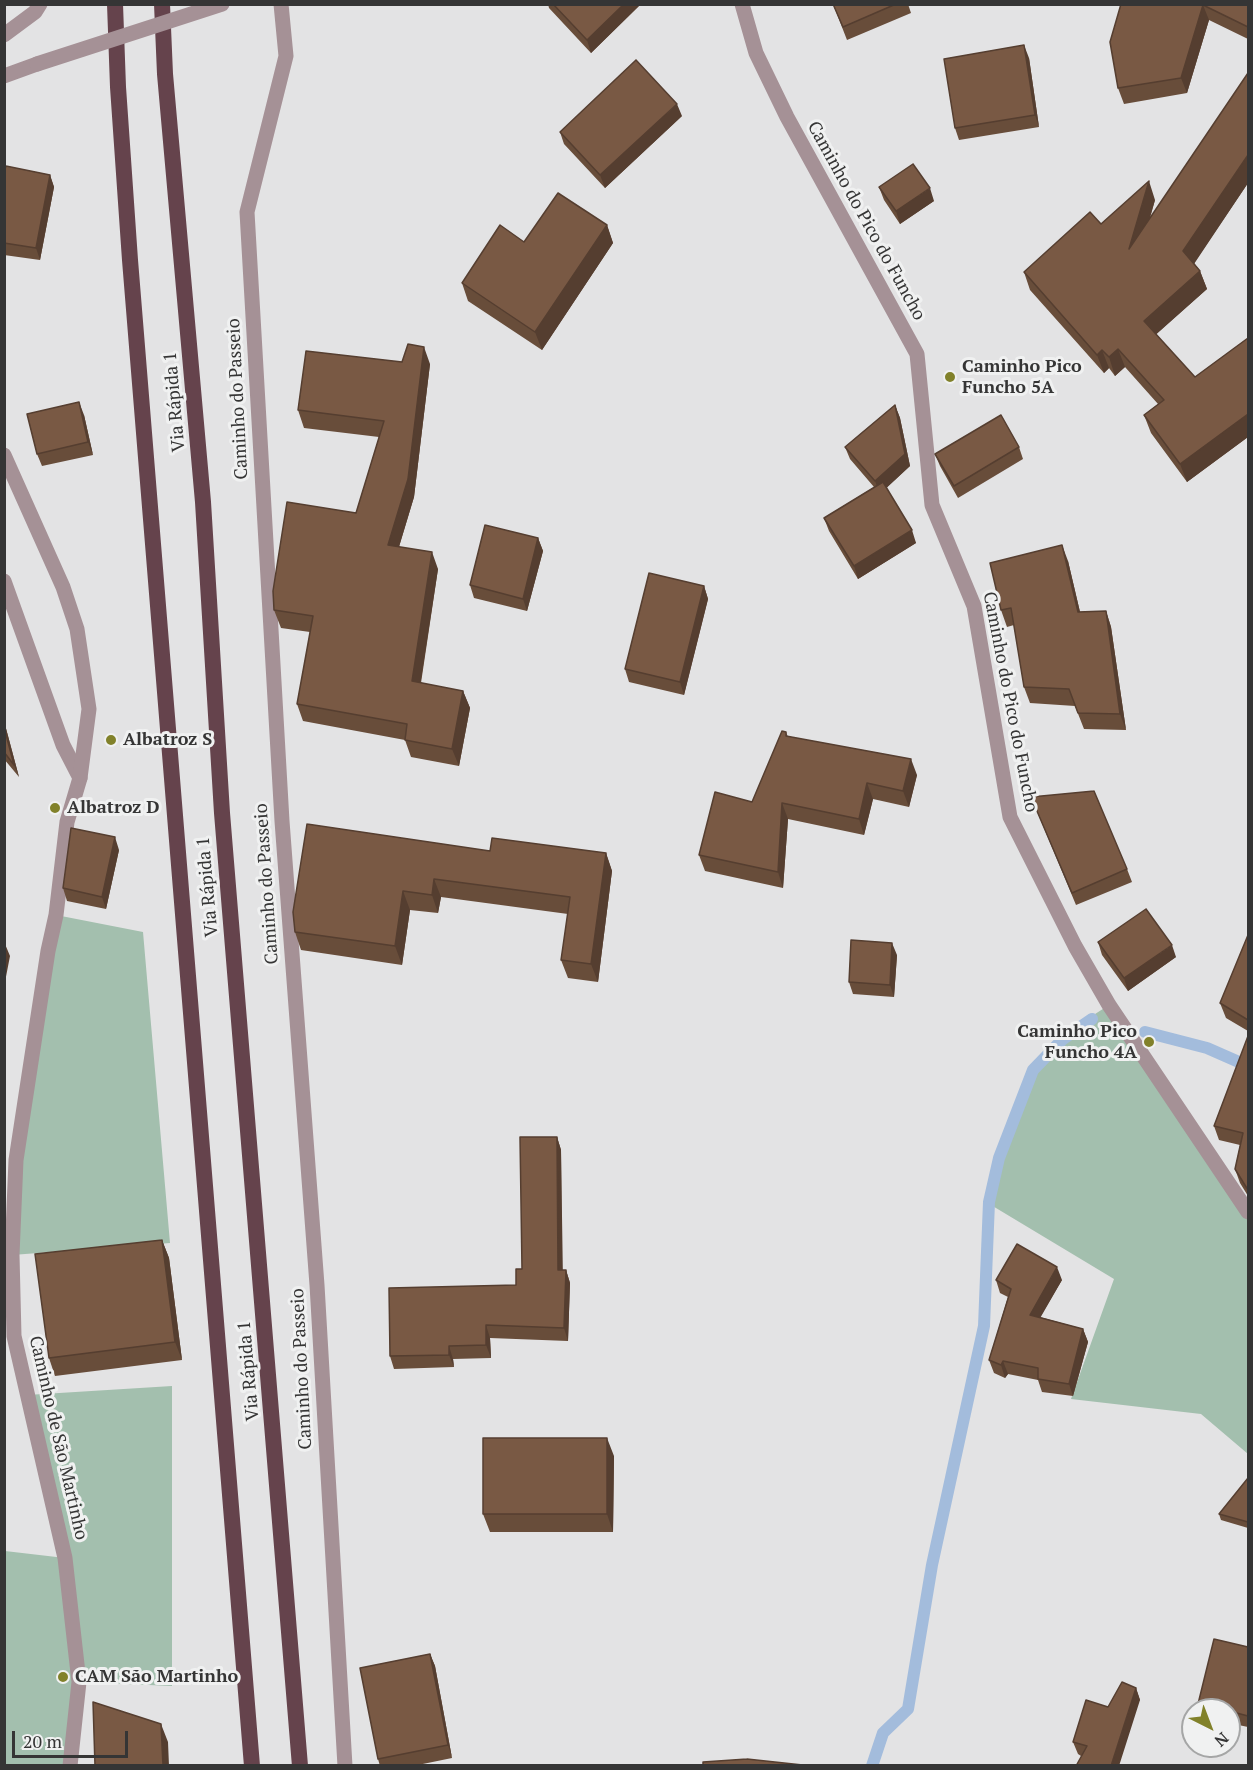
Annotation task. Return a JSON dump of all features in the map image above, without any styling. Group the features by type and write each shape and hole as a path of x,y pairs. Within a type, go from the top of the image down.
{"highway":[{"name":"Via Rápida 1","path":"116,4 118,87 133,295 252,1766"},
{"name":"Via Rápida 1","path":"162,4 165,74 203,502 222,825 300,1766"}],"street":[{"path":"4,35 35,12 40,4"},
{"path":"4,76 222,4"},
{"name":"Caminho do Passeio","path":"281,4 286,57 246,212 282,821 316,1285 345,1766"},
{"name":"Caminho do Pico do Funcho","path":"742,4 756,53 787,117 917,354 932,505 974,606 1010,817 1075,946 1109,1005 1248,1212"},
{"name":"Caminho de São Martinho","path":"4,455 63,587 77,629 89,709 80,777 67,822 56,915 48,951 16,1160 12,1255 14,1336 27,1395 37,1425 67,1569 79,1682 70,1766"},
{"path":"4,581 63,745 80,777"}],"green space":[{"path":"56,915 143,932 170,1243 12,1255 16,1160"},
{"path":"1109,1005 1248,1212 1248,1454 1201,1414 1071,1399 1114,1279 986,1202 996,1157 1031,1068 1061,1036"},
{"path":"172,1386 172,1686 79,1682 70,1765 5,1766 5,1551 65,1558 27,1395"}],"building":[{"path":"553,4 624,4 587,40"},
{"path":"833,4 896,4 843,27"},
{"path":"1121,4 1248,4 1248,27 1203,5 1181,78 1118,88 1110,42"},
{"path":"1024,45 1035,115 955,128 944,59"},
{"path":"636,60 677,104 600,175 560,132"},
{"path":"1248,73 1248,155 1183,251 1200,271 1144,321 1195,377 1248,338 1248,414 1180,464 1144,415 1164,400 1118,349 1109,357 1102,350 1097,355 1024,272 1090,212 1101,224 1149,181 1129,249"},
{"path":"913,164 930,188 896,211 879,187"},
{"path":"6,166 50,175 36,248 4,243 4,172"},
{"path":"558,193 607,225 535,332 462,283 500,225 524,242"},
{"path":"408,344 424,347 408,479 388,545 432,552 412,681 463,691 452,749 405,740 407,724 297,704 313,616 274,610 273,591 287,502 356,513 384,421 298,410 306,351 402,362"},
{"path":"79,402 88,442 37,454 27,414"},
{"path":"895,405 905,454 875,481 845,447"},
{"path":"1001,415 1019,447 954,486 935,454"},
{"path":"883,482 912,530 854,566 824,518"},
{"path":"485,525 538,538 523,599 470,585"},
{"path":"1062,545 1078,612 1106,611 1120,714 1078,713 1069,689 1024,687 1011,608 1001,610 990,563"},
{"path":"649,573 704,586 680,682 625,669"},
{"path":"4,727 14,765 4,752"},
{"path":"782,731 786,732 786,736 911,759 903,791 867,783 859,819 782,803 778,872 699,855 715,792 752,802"},
{"path":"1094,791 1127,869 1072,893 1031,797"},
{"path":"307,824 490,851 492,838 606,853 591,964 561,960 570,897 434,879 432,895 403,891 395,946 295,932 293,912"},
{"path":"71,828 115,837 102,897 63,888"},
{"path":"1146,909 1172,945 1124,978 1098,942"},
{"path":"1248,935 1248,1020 1220,1003"},
{"path":"851,940 892,943 890,985 849,982"},
{"path":"1248,1036 1248,1190 1235,1169 1243,1133 1214,1126"},
{"path":"520,1137 557,1137 558,1270 566,1270 564,1328 486,1325 486,1345 449,1346 449,1355 390,1356 389,1288 516,1285 516,1269 522,1269"},
{"path":"162,1240 175,1342 49,1358 35,1254"},
{"path":"1017,1244 1057,1267 1030,1315 1083,1329 1069,1384 1038,1379 1038,1368 1003,1361 1001,1365 989,1360 1011,1289 996,1280"},
{"path":"483,1438 607,1438 607,1514 483,1514"},
{"path":"1248,1478 1248,1522 1219,1514"},
{"path":"1214,1639 1248,1647 1248,1716 1241,1714 1241,1698 1199,1698"},
{"path":"430,1654 448,1745 378,1759 360,1668"},
{"path":"1122,1682 1136,1688 1111,1766 1076,1766 1087,1746 1073,1742 1086,1700 1108,1707"},
{"path":"93,1702 161,1724 163,1766 95,1766"},
{"path":"747,1759 812,1766 703,1766 703,1762"}],"waterway":[{"path":"872,1766 883,1733 908,1709 932,1565 984,1326 989,1202 999,1158 1033,1070 1063,1039 1092,1019"},
{"path":"1145,1032 1207,1048 1248,1066"}],"place":[{"name":"Caminho Pico Funcho 5A","path":"950,377"},
{"name":"Albatroz S","path":"111,740"},
{"name":"Albatroz D","path":"55,808"},
{"name":"Caminho Pico Funcho 4A","path":"1149,1042"},
{"name":"CAM São Martinho","path":"63,1677"}]}
